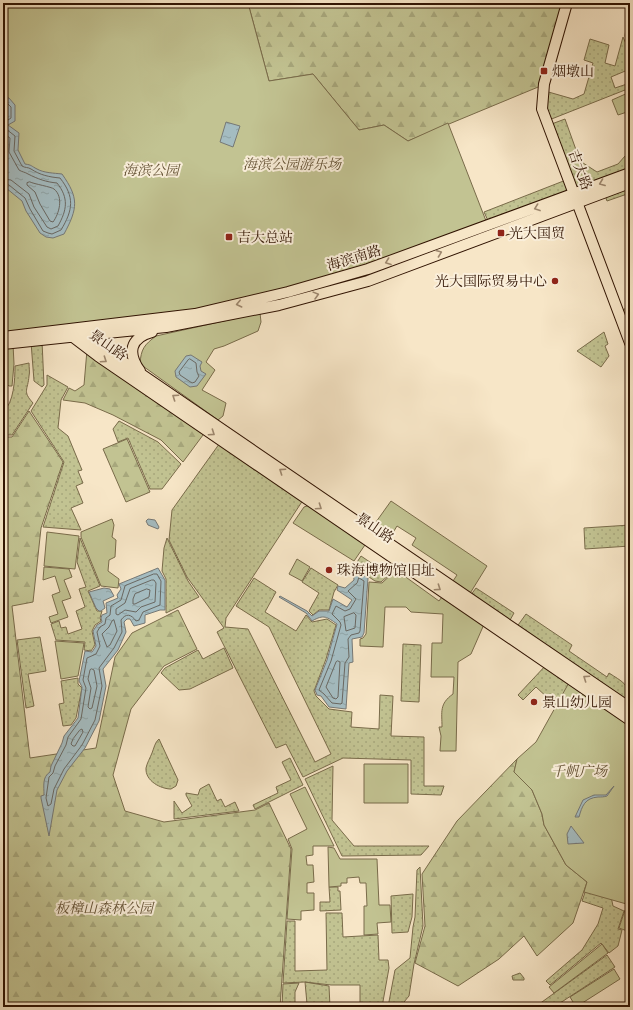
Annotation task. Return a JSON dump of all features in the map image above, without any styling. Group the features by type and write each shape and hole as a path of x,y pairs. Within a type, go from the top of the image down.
{"main road":[{"name":"吉大路","path":"567,3 544,84 542,109 630,343"},
{"name":"海滨南路","path":"85,335 166,328 279,305 368,280 575,198 630,173"},
{"name":"海滨南路","path":"74,333 195,314 288,292 368,269 575,198 630,182"},
{"path":"143,375 133,361 131,353 136,340 143,334 166,328"},
{"path":"3,336 74,333"},
{"path":"3,344 74,333"},
{"name":"景山路","path":"74,333 85,335 630,708"},
{"name":"景山路","path":"74,333 98,356 630,720"},
{"path":"617,699 630,704"}],"green space":[{"name":"海滨公园","path":"3,3 248,3 269,81 313,74 359,130 384,125 408,141 448,123 488,226 368,269 195,314 3,336"},
{"path":"248,3 566,3 543,85 408,141 384,125 359,130 313,74 269,81"},
{"path":"630,26 630,49 625,36 626,28"},
{"path":"623,37 630,53 630,69 611,77 615,88 630,83 630,88 549,120 544,108 545,91 573,99 584,94 593,63 584,60 590,39 609,45 605,63 615,66"},
{"path":"630,92 630,111 618,115 612,100"},
{"path":"565,119 580,161 597,172 618,164 625,156 629,155 630,171 574,192 549,125"},
{"path":"566,180 571,192 489,223 484,212"},
{"path":"630,184 630,193 607,201 604,193"},
{"path":"630,307 630,338 619,311"},
{"path":"260,313 261,322 258,331 214,349 206,362 215,370 202,390 226,403 223,416 218,420 140,364 141,355 144,348 156,336"},
{"path":"604,332 608,344 605,346 609,356 601,367 577,351"},
{"path":"42,341 44,385 42,387 34,381 31,342"},
{"path":"13,344 14,364 12,386 9,386 3,381 3,345"},
{"path":"87,350 206,431 183,462 161,440 113,415 85,403 63,400 69,388 75,391 84,385"},
{"path":"29,363 26,390 33,403 12,435 3,435 3,412 10,403 12,397 15,366"},
{"path":"47,375 68,387 61,400 58,428 68,436 82,470 78,471 83,483 76,486 83,503 71,508 81,530 43,527 64,462 31,411 47,385"},
{"name":"板樟山森林公园","path":"29,411 63,462 41,528 33,602 12,606 30,758 96,748 115,657 132,633 178,610 197,649 164,666 131,709 113,775 125,811 164,822 255,810 269,803 291,849 280,1007 3,1007 3,437 12,437"},
{"path":"119,421 158,442 181,464 162,489 150,489 128,438 118,442 113,429"},
{"path":"127,439 150,492 126,502 103,449"},
{"path":"222,440 305,497 226,618 225,627 248,629 315,762 331,754 269,627 236,606 254,578 276,592 265,612 296,631 306,615 312,622 327,619 336,625 326,659 314,691 316,696 329,709 352,712 351,727 379,729 380,695 393,696 391,736 424,737 424,786 444,786 441,795 411,794 411,760 343,758 303,777 286,744 276,748 217,632 224,628 187,577 169,540 172,510"},
{"path":"391,501 487,566 469,595 451,584 457,575 412,545 416,538 397,526 388,541 371,529"},
{"path":"313,504 367,542 354,561 293,523 304,507"},
{"path":"112,519 114,525 112,537 116,540 115,557 109,560 108,571 119,579 118,588 101,586 81,537 81,532"},
{"path":"630,525 630,546 585,549 584,528"},
{"path":"47,532 79,536 75,569 44,566"},
{"path":"80,538 100,586 88,591 97,611 102,611 100,618 101,621 95,625 92,631 95,645 91,651 84,650 85,642 56,640 51,624 59,621 61,628 66,627 68,634 82,629 76,611 85,607 79,589 86,587 77,562"},
{"path":"167,538 188,581 199,597 166,613 166,579 162,571 164,548"},
{"path":"361,556 389,575 381,582 375,581 354,567"},
{"path":"297,559 310,567 302,581 289,574"},
{"path":"44,567 69,569 72,577 64,580 71,598 62,601 68,617 51,623 49,617 58,614 52,595 60,592 55,576 43,580"},
{"path":"311,568 338,585 334,592 329,610 319,610 313,615 309,611 319,593 302,582"},
{"path":"396,570 439,601 444,594 485,622 471,654 458,662 456,751 440,751 441,736 439,727 442,727 443,705 445,701 453,694 454,677 431,677 432,643 442,643 443,614 411,612 406,607 385,607 383,647 360,646 360,639 366,634 369,582 382,583"},
{"path":"476,588 514,613 509,622 470,596"},
{"path":"526,614 572,645 569,651 607,677 609,673 621,681 627,687 630,700 617,697 516,628"},
{"path":"40,637 46,671 28,674 34,706 26,708 17,640"},
{"path":"55,641 84,643 78,676 61,679"},
{"path":"403,644 421,645 419,702 401,701"},
{"path":"224,648 233,668 190,689 179,690 161,673 165,668 198,650 203,659"},
{"path":"547,664 582,688 562,711 536,687 523,700 518,695"},
{"path":"78,678 78,684 82,688 76,718 71,725 63,726 59,704 64,703 61,681"},
{"name":"千帆广场","path":"571,679 630,720 630,905 584,892 587,882 566,865 544,825 542,814 532,790 514,772 517,759 536,742"},
{"path":"159,739 178,780 176,786 171,789 158,786 148,777 146,773 147,764"},
{"path":"290,758 303,785 255,809 253,805 278,793 276,787 291,780 282,762"},
{"path":"517,759 514,772 532,790 542,814 544,825 566,865 587,882 573,923 537,956 524,936 499,959 458,986 415,963 425,926 422,874 457,821"},
{"path":"364,764 408,764 408,803 364,803"},
{"path":"333,766 332,820 354,846 429,846 421,855 342,856 305,779"},
{"path":"209,784 217,801 221,799 225,807 235,802 239,811 174,819 174,801 182,813 192,806 186,793 198,795 200,789"},
{"path":"305,787 334,846 313,846 313,855 306,856 307,865 313,865 314,882 307,883 307,893 314,893 314,910 301,911 301,920 287,919 292,849 288,839 307,829 290,794"},
{"path":"328,847 334,848 340,859 377,859 379,905 390,905 391,922 377,923 378,934 364,935 364,906 367,906 366,883 360,883 359,877 347,878 347,883 341,883 341,886 329,887"},
{"path":"420,867 423,926 414,964 409,996 404,1002 403,1007 388,1007 395,970 410,958 415,917 417,870"},
{"path":"589,881 609,887 613,906 624,911 618,929 622,930 618,946 609,953 601,943 550,985 546,981 582,950 598,924 603,908 582,901"},
{"path":"329,887 338,887 338,891 340,891 341,910 320,911 320,902 330,902"},
{"path":"413,894 412,917 408,932 392,933 391,896"},
{"path":"625,910 630,912 630,932 619,928"},
{"path":"326,913 342,913 343,937 378,935 379,960 388,960 389,968 382,1007 337,1007 360,1006 360,985 331,985 305,982 283,983 287,921 295,921 295,971 327,970"},
{"path":"602,944 608,953 554,993 549,987"},
{"path":"607,955 615,967 554,1007 535,1007"},
{"path":"614,969 620,979 576,1007 570,997"},
{"path":"520,973 524,980 513,980 512,976"},
{"path":"305,982 329,986 330,1007 282,1007 283,984 299,983 295,992 295,1005 307,1004"}],"water":[{"path":"3,97 9,98 15,105 15,121 8,125 19,133 18,150 25,164 49,173 62,174 68,182 75,203 72,217 64,234 53,238 46,237 40,233 26,211 22,201 6,188 3,188"},
{"path":"226,122 240,126 233,147 220,142"},
{"path":"191,355 202,362 200,366 201,371 206,374 197,386 190,387 176,377 175,371 186,356"},
{"path":"148,519 155,520 159,527 158,529 148,525 146,521"},
{"path":"158,568 165,580 165,610 160,610 145,615 145,623 134,626 130,619 127,619 124,622 126,632 118,650 103,669 106,686 99,721 85,748 67,771 57,790 49,836 41,796 44,795 46,776 50,772 51,766 64,736 78,718 82,687 79,681 85,651 92,652 96,646 93,631 97,625 102,622 102,615 107,613 106,603 118,598 117,595 121,589 119,584"},
{"path":"353,568 368,578 364,633 362,637 352,639 353,662 349,663 346,709 329,707 321,696 317,695 315,690 327,660 337,624 325,617 312,621 306,613 279,597 280,596 307,611 312,616 319,611 329,611 333,599 347,607 352,600 337,590 338,586 345,588 354,580"},
{"path":"104,588 110,589 114,596 103,601 105,608 99,611 96,608 89,592"},
{"path":"614,786 607,796 590,799 587,801 581,809 579,817 575,817 583,800 594,795 606,795"},
{"path":"571,826 584,843 568,844 567,834"}],"place":[{"name":"烟墩山","path":"544,71"},
{"name":"光大国贸","path":"501,233"},
{"name":"吉大总站","path":"229,237"},
{"name":"光大国际贸易中心","path":"555,281"},
{"name":"珠海博物馆旧址","path":"329,570"},
{"name":"景山幼儿园","path":"534,702"}],"park label":[{"name":"海滨公园游乐场","path":"292,164"}]}
